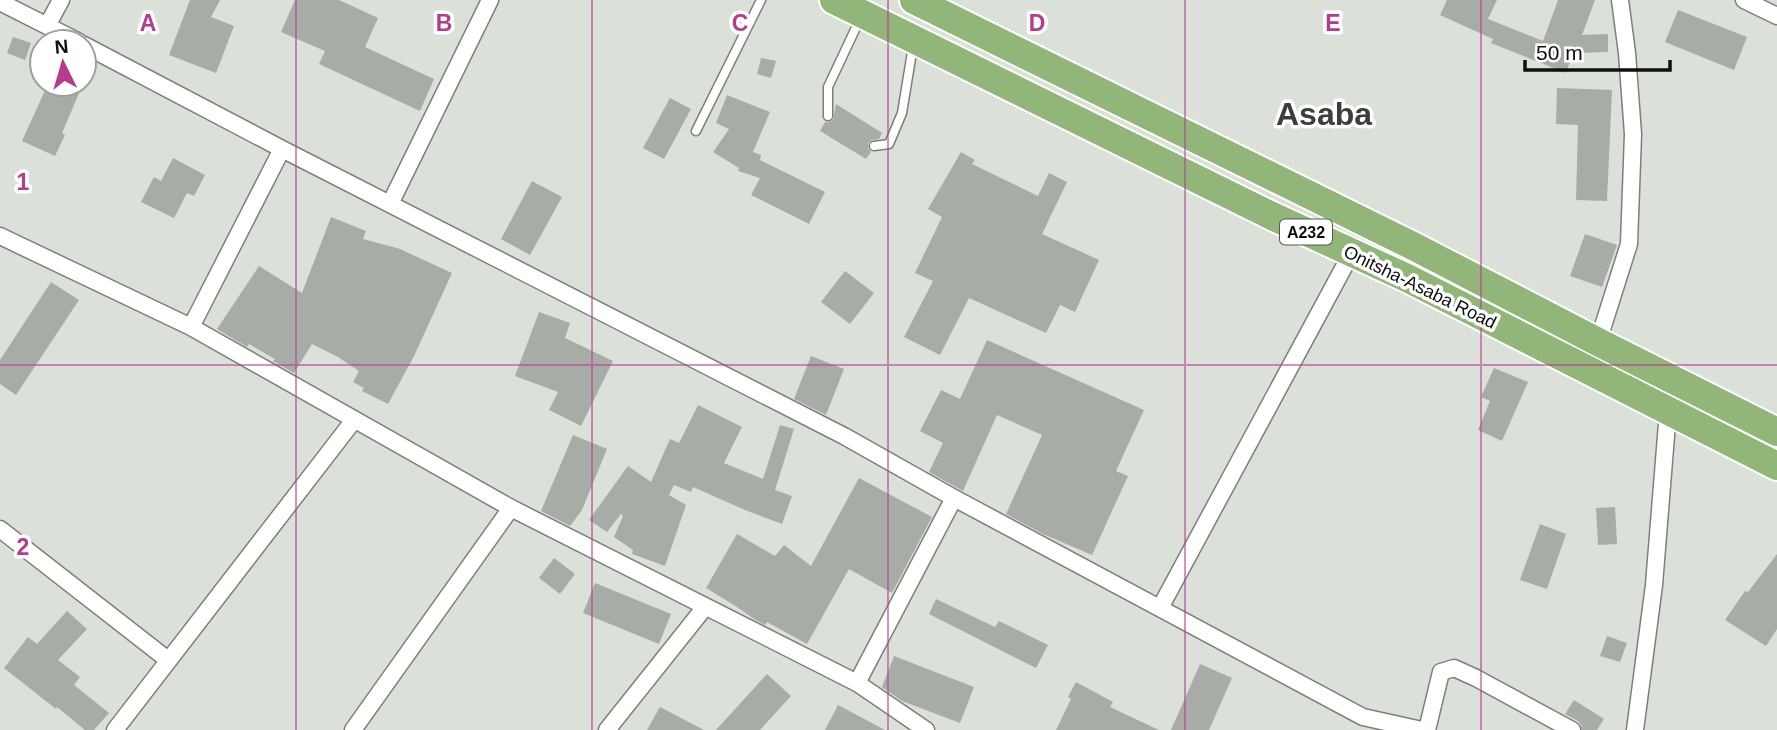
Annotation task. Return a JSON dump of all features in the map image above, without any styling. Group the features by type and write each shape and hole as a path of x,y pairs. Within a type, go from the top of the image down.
{"highway":[{"name":"Onitsha-Asaba Road","path":"834,0 1351,254 1407,278 1777,467"},
{"name":"A232","path":"914,0 1413,246 1777,432"},
{"path":"964,64 972,29"}],"street":[{"path":"47,26 61,0"},
{"path":"390,204 490,0"},
{"path":"1598,342 1629,244 1633,134 1620,0"},
{"path":"1744,0 1777,16"},
{"path":"0,2 51,28"},
{"path":"98,52 844,436 954,498 1363,717 1424,730 1441,672 1454,668 1572,730"},
{"path":"191,327 282,149"},
{"path":"0,236 191,327 510,508 857,683 926,730"},
{"path":"1160,608 1351,254"},
{"path":"1635,730 1654,585 1668,411"},
{"path":"115,730 354,420"},
{"path":"857,683 954,498"},
{"path":"354,730 510,508"},
{"path":"0,529 168,660"},
{"path":"607,730 705,607"}],"lane":[{"path":"696,131 761,0"},
{"path":"828,116 828,87 863,13"},
{"path":"874,146 889,144 902,113 914,39"}],"building":[{"path":"190,0 220,0 211,17 234,26 216,73 169,55"},
{"path":"295,0 339,0 378,18 365,47 434,79 420,111 319,64 325,51 281,32"},
{"path":"1447,0 1497,0 1488,19 1543,41 1558,0 1595,0 1582,35 1608,34 1608,52 1573,53 1566,73 1491,43 1493,39 1440,15"},
{"path":"1678,10 1747,37 1734,70 1665,42"},
{"path":"13,37 28,42 25,60 7,53"},
{"path":"761,58 776,61 771,78 757,74"},
{"path":"1557,88 1612,90 1607,201 1576,200 1578,125 1556,124"},
{"path":"727,95 770,112 753,152 761,155 760,160 825,192 809,224 751,195 760,178 738,171 739,168 713,152 729,129 716,123"},
{"path":"42,98 77,98 55,156 22,141"},
{"path":"670,98 691,109 664,159 643,148"},
{"path":"836,104 882,133 879,139 868,143 871,152 866,159 820,131 825,122 833,120"},
{"path":"961,152 975,160 972,164 1038,196 1049,173 1067,182 1042,234 1099,260 1075,312 1060,305 1046,333 969,298 940,355 904,337 933,281 915,273 942,217 928,209"},
{"path":"173,158 205,175 194,196 187,193 174,218 141,202 154,177 161,181"},
{"path":"532,181 562,197 530,255 501,239"},
{"path":"331,217 366,231 363,239 400,249 452,273 414,356 388,404 362,391 364,388 353,382 359,371 312,344 294,373 249,344 247,347 217,329 259,266 302,293"},
{"path":"1585,234 1617,245 1602,287 1570,276"},
{"path":"845,271 874,293 850,324 821,302"},
{"path":"51,282 79,300 16,395 0,384 0,360"},
{"path":"539,312 570,323 565,338 613,361 581,426 549,410 558,392 515,376"},
{"path":"987,340 1144,410 1116,471 1128,476 1092,555 1043,534 1006,514 1042,435 997,415 963,491 929,472 943,443 920,431 941,390 960,399"},
{"path":"811,356 844,369 826,415 794,399"},
{"path":"1494,368 1528,382 1502,441 1478,430 1490,401 1481,397"},
{"path":"698,405 742,427 724,463 763,479 780,425 794,429 775,490 792,496 782,524 693,487 691,492 674,485 669,495 686,505 665,566 632,554 633,550 614,537 623,516 621,514 607,532 589,520 628,466 651,482 670,439 679,443"},
{"path":"573,435 607,449 582,510 570,526 541,511"},
{"path":"859,478 932,517 892,593 849,569 807,644 767,622 765,625 754,619 706,588 737,534 775,556 784,545 811,566"},
{"path":"1615,507 1617,544 1598,545 1596,508"},
{"path":"1540,524 1566,534 1547,589 1520,580"},
{"path":"1777,554 1777,629 1766,646 1725,620 1745,591 1748,592"},
{"path":"554,558 575,574 560,594 539,578"},
{"path":"595,583 671,614 659,644 583,613"},
{"path":"936,599 995,627 999,621 1048,645 1036,668 929,614"},
{"path":"67,611 87,629 58,660 80,677 74,685 109,713 94,730 85,730 4,668 28,637 37,644"},
{"path":"1607,636 1627,643 1620,662 1600,656"},
{"path":"894,656 974,687 960,723 902,701 882,687"},
{"path":"1200,664 1232,678 1209,730 1171,730"},
{"path":"767,674 791,696 760,730 716,730"},
{"path":"1076,682 1113,702 1110,707 1159,730 1056,730"},
{"path":"1574,700 1604,719 1597,730 1582,730 1578,721 1565,714"},
{"path":"838,705 885,730 825,730"},
{"path":"660,707 704,730 647,730"}],"district":[{"name":"Asaba","path":"1324,114"}]}
